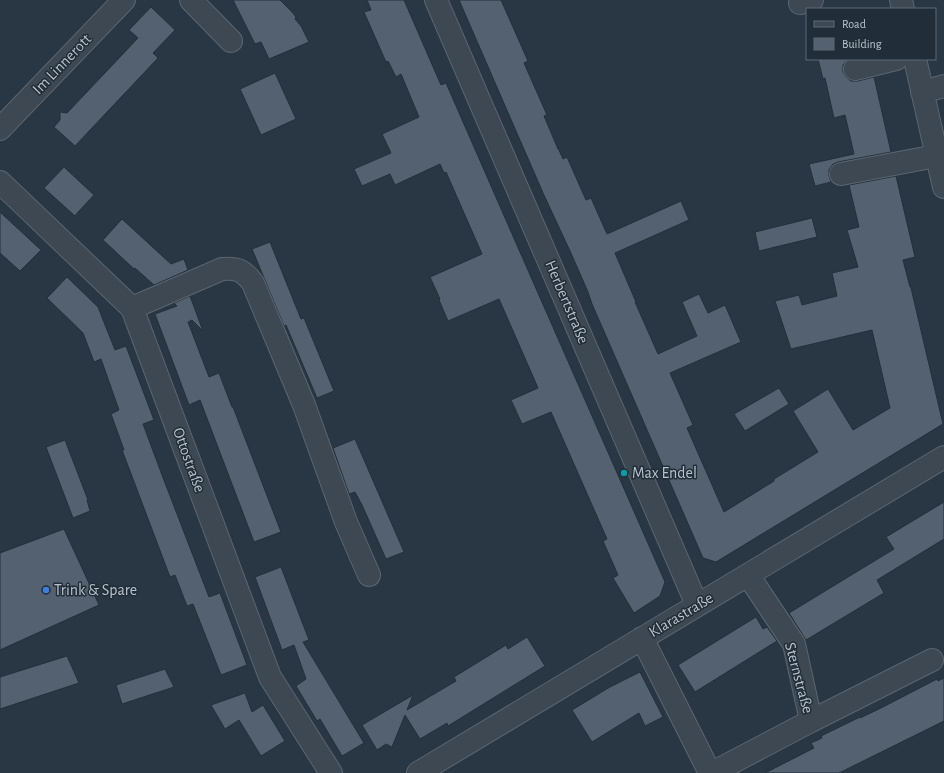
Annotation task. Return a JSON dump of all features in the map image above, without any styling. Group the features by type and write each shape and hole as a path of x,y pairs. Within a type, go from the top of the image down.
{"street":[{"name":"Im Linnerott","path":"0,129 124,0"},
{"path":"191,0 231,41"},
{"name":"Herbertstraße","path":"436,0 697,605"},
{"path":"855,69 892,60"},
{"path":"915,60 944,187"},
{"path":"922,92 944,86"},
{"path":"842,174 936,156"},
{"name":"Ottostraße","path":"0,182 132,308 270,677 331,773"},
{"path":"132,308 222,269 234,268 246,274 252,283 304,405 346,522 369,575"},
{"name":"Klarastraße","path":"418,773 944,457"},
{"name":"Sternstraße","path":"748,575 794,644 811,721"},
{"name":"Sternstraße","path":"642,638 711,773 932,660"}],"building":[{"path":"233,0 280,0 296,17 295,19 301,26 309,42 269,59 261,42 255,44"},
{"path":"367,0 404,0 441,85 446,83 665,582 660,596 634,613 613,578 618,575 603,541 607,539 551,412 522,424 511,400 538,388 499,299 448,321 439,300 440,299 430,277 482,254 446,172 444,173 440,164 395,185 390,174 362,186 354,169 391,153 382,134 419,117 401,74 396,77 388,61 386,62 364,12 371,10"},
{"path":"459,0 501,0 528,61 524,63 547,115 544,116 558,149 563,159 567,157 586,200 591,198 607,234 681,201 689,220 615,253 658,354 697,336 682,302 699,294 708,313 725,305 741,342 670,373 693,425 687,428 724,512 818,452 793,411 828,389 853,430 890,408 872,330 791,349 775,301 799,295 802,305 837,296 832,273 858,267 847,230 859,227 849,185 896,176 915,257 903,260 943,424 716,562 703,558 588,292"},
{"path":"151,7 175,30 153,53 158,58 75,146 54,127 60,120 60,112 67,113 138,38 129,30"},
{"path":"818,60 847,60 843,65 843,72 851,81 874,77 891,152 833,164 829,170 831,182 815,186 809,164 854,154 845,115 834,118 825,78 823,79"},
{"path":"275,73 296,119 261,135 240,89"},
{"path":"64,167 94,195 75,216 44,188"},
{"path":"0,212 41,250 20,271 0,253"},
{"path":"812,218 817,237 759,251 755,232"},
{"path":"122,219 171,264 184,259 188,270 154,285 135,268 134,269 103,240"},
{"path":"270,242 301,319 304,318 334,391 317,398 286,325 284,326 252,249"},
{"path":"67,277 98,307 115,350 126,346 154,420 143,424 162,475 209,597 220,593 247,665 221,675 193,604 187,606 175,575 170,577 122,450 124,450 111,414 119,410 101,359 94,362 83,333 47,298"},
{"path":"190,296 203,331 192,320 188,322 209,377 219,373 281,532 254,542 200,400 189,405 155,314 177,306 174,303"},
{"path":"779,388 789,404 745,431 734,414"},
{"path":"355,439 404,552 386,559 355,492 349,494 333,448"},
{"path":"65,440 88,500 90,511 73,518 46,447"},
{"path":"944,502 944,539 877,580 884,593 806,640 789,613 894,549 886,537"},
{"name":"Trink & Spare","path":"64,529 99,605 0,650 0,553"},
{"path":"281,567 309,640 303,642 364,743 342,756 320,719 317,721 296,686 306,679 294,645 282,650 255,577"},
{"path":"756,617 763,629 767,627 777,641 695,692 678,665"},
{"path":"527,637 545,666 448,726 447,723 420,739 405,715 392,747 386,744 377,750 362,725 413,695 407,710 456,681 454,677 506,645 508,649"},
{"path":"67,656 79,683 0,709 0,677"},
{"path":"165,669 174,687 122,704 116,685"},
{"path":"640,672 663,717 645,726 639,713 592,742 572,710 610,687"},
{"path":"944,678 944,721 839,773 765,773 814,748 811,743 822,738 821,736 881,708 937,679 938,681"},
{"path":"245,693 252,712 263,705 285,741 261,756 239,720 225,729 211,705"}],"place":[{"name":"Max Endel","path":"624,473"},
{"name":"Trink & Spare","path":"46,590"}]}
